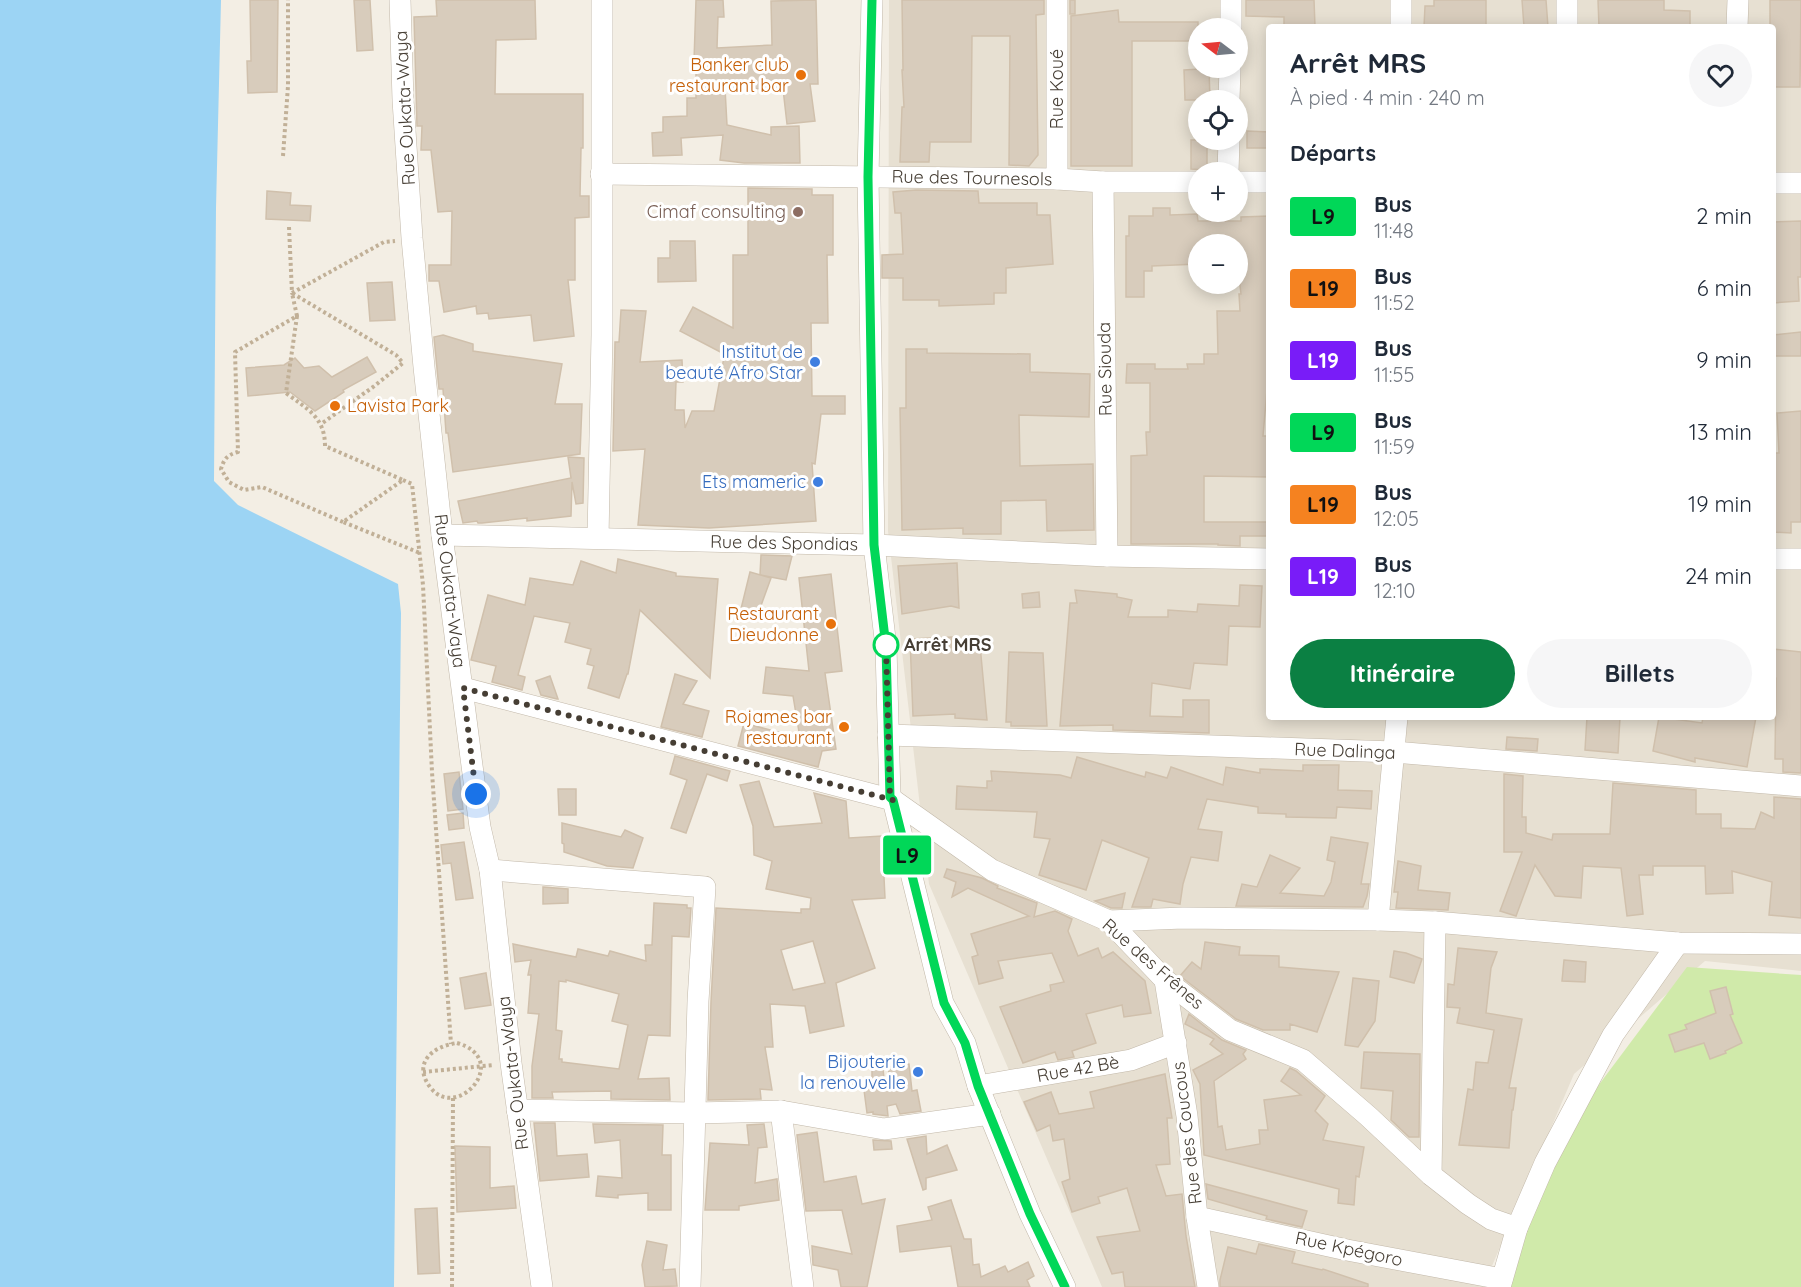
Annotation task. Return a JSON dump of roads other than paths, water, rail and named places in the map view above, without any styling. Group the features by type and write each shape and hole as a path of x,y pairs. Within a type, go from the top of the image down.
{"street":[{"name":"Rue Oukata-Waya","path":"400,0 403,100 412,238 442,535 480,827 490,870 511,1063 542,1287"},
{"path":"598,538 602,0"},
{"path":"872,0 868,177 874,545 886,647 890,797 893,800 944,1003 965,1043 978,1086 1030,1214 1065,1287"},
{"name":"Rue Koué","path":"1056,0 1057,179"},
{"path":"1231,0 1231,18"},
{"path":"1401,0 1401,24"},
{"path":"1567,0 1567,24"},
{"path":"1737,0 1737,24"},
{"name":"Rue des Tournesols","path":"601,174 1188,182"},
{"name":"Rue Siouda","path":"1103,182 1107,556"},
{"path":"1248,182 1266,182"},
{"path":"1776,183 1801,183"},
{"name":"Rue des Spondias","path":"442,535 874,545 1107,556 1266,559"},
{"path":"1776,559 1801,559"},
{"path":"463,688 893,800"},
{"path":"1378,920 1397,720"},
{"name":"Rue Dalinga","path":"888,735 1394,752 1801,786"},
{"name":"Rue des Frênes","path":"893,800 992,870 1109,921 1165,980 1230,1030 1303,1060 1431,1175 1491,1219 1517,1228"},
{"path":"490,870 705,887 694,1113 690,1287"},
{"path":"1109,921 1183,918 1378,920 1435,922 1678,943 1801,944"},
{"path":"1431,1175 1435,922"},
{"path":"1501,1283 1517,1228 1545,1163 1613,1035 1678,943"},
{"name":"Rue des Coucous","path":"1165,980 1187,1116 1197,1217 1208,1287"},
{"name":"Rue 42 Bè","path":"978,1086 1131,1060 1176,1043"},
{"path":"517,1110 694,1113 781,1111 884,1129 990,1114"},
{"path":"781,1111 803,1287"},
{"name":"Rue Kpégoro","path":"1197,1217 1501,1283"}],"water":[{"path":"0,0 221,0 216,208 214,481 238,505 398,584 401,613 394,1287 0,1287"}],"place":[{"name":"Banker club restaurant bar","path":"801,75"},
{"name":"Cimaf consulting","path":"798,212"},
{"name":"Institut de beauté Afro Star","path":"815,362"},
{"name":"Lavista Park","path":"335,406"},
{"name":"Ets mameric","path":"818,482"},
{"name":"Restaurant Dieudonne","path":"831,624"},
{"name":"Arrêt MRS","path":"886,645"},
{"name":"Rojames bar restaurant","path":"844,727"},
{"name":"Bijouterie la renouvelle","path":"918,1072"}]}
